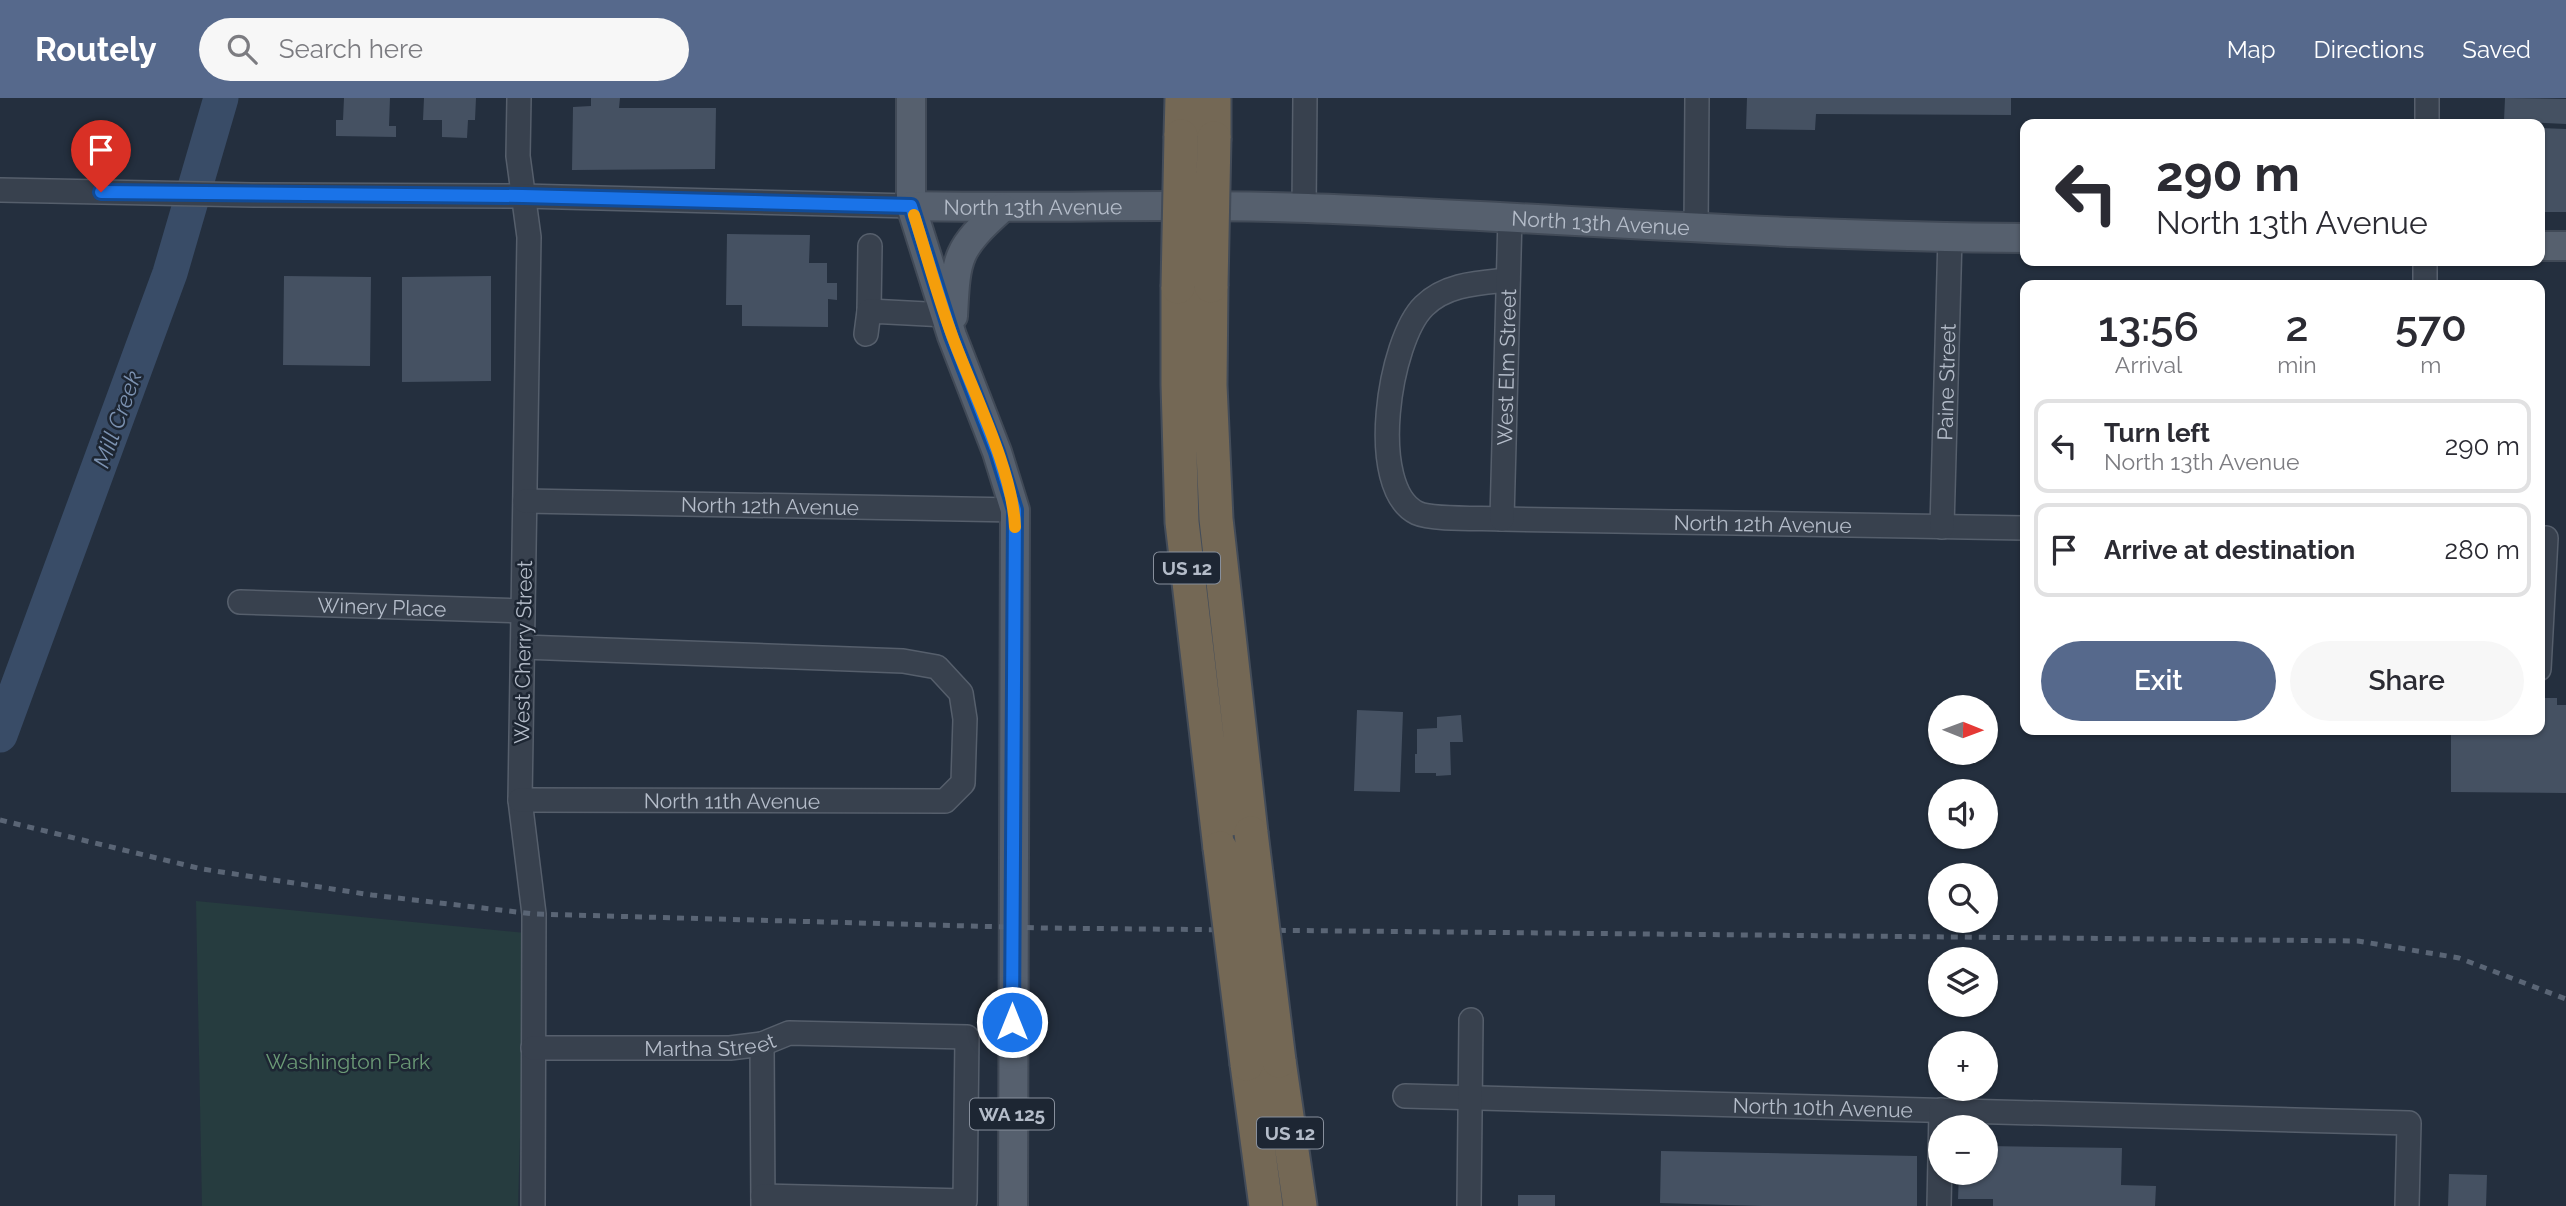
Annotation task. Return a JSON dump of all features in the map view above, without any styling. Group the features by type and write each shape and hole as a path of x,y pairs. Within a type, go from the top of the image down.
{"highway":[{"name":"US 12","path":"1182,98 1178,287 1182,522 1220,848 1263,1063 1300,1206"},
{"name":"US 12","path":"1214,98 1210,385 1216,519 1251,833 1263,1063 1266,1206"}],"main road":[{"path":"911,98 911,206"},
{"name":"North 13th Avenue","path":"911,206 1304,208 1510,216 1696,228 2020,238"},
{"name":"WA 125","path":"911,206 949,326 997,452 1015,510 1013,1206"},
{"name":"WA 125","path":"949,326 960,256 970,237 1002,208"},
{"path":"2545,246 2566,246"}],"street":[{"name":"West Cherry Street","path":"519,98 518,156 529,237 520,800 533,893 533,1206"},
{"path":"1304,208 1305,98"},
{"path":"1696,228 1697,98"},
{"path":"2427,98 2427,119"},
{"name":"North 13th Avenue","path":"0,190 523,196 911,206"},
{"name":"West Elm Street","path":"1502,519 1510,216"},
{"name":"Paine Street","path":"1942,527 1950,237"},
{"path":"866,334 870,246"},
{"name":"North 12th Avenue","path":"1508,280 1477,283 1442,291 1421,308 1404,338 1393,377 1387,429 1390,474 1401,501 1419,514 1502,519 2020,528"},
{"path":"869,311 949,326"},
{"name":"North 12th Avenue","path":"525,501 1015,510"},
{"path":"2545,604 2551,538"},
{"name":"Winery Place","path":"240,602 523,611"},
{"name":"North 11th Avenue","path":"520,800 945,802 963,783 965,719 961,693 937,667 903,661 523,647"},
{"path":"1469,1206 1471,1020"},
{"name":"Martha Street","path":"533,1048 730,1048 762,1044 789,1032 967,1037 965,1201 763,1201"},
{"path":"762,1044 763,1201"},
{"name":"North 10th Avenue","path":"1405,1096 2409,1123 2407,1206"},
{"path":"1939,1206 1941,1110"}],"green space":[{"name":"Washington Park","path":"196,901 526,933 518,1206 202,1206"}],"building":[{"path":"344,98 390,98 389,126 396,126 396,137 336,136 336,120 343,120"},
{"path":"424,98 476,98 475,120 468,120 467,138 442,137 442,120 423,120"},
{"path":"591,98 620,98 619,108 716,108 715,169 572,170 573,107 591,106"},
{"path":"1747,98 2011,98 2011,115 1816,114 1815,130 1746,129"},
{"path":"2505,98 2566,99 2566,124 2545,123 2545,119 2504,119"},
{"path":"2545,128 2566,129 2566,212 2545,212"},
{"path":"727,234 810,235 809,263 827,263 827,283 837,283 837,300 828,299 828,327 742,326 742,305 726,305"},
{"path":"284,276 371,277 370,366 283,365"},
{"path":"491,276 491,381 402,382 402,277"},
{"path":"2545,698 2557,698 2557,705 2566,705 2566,793 2451,792 2451,735 2545,735"},
{"path":"1357,710 1403,712 1400,792 1354,791"},
{"path":"1461,715 1463,742 1450,742 1451,775 1415,773 1417,729 1437,728 1437,717"},
{"path":"1998,1146 2122,1148 2121,1185 2156,1186 2155,1206 1993,1206 1993,1199 1958,1199 1959,1185 1998,1185"},
{"path":"1661,1151 1917,1156 1917,1206 1660,1203"},
{"path":"2449,1174 2487,1175 2486,1206 2448,1206"},
{"path":"1518,1195 1555,1195 1555,1206 1518,1206"}],"waterway":[{"name":"Mill Creek","path":"0,735 170,273 221,98"}],"railway":[{"path":"0,820 202,869 372,895 534,914 1043,928 2358,941 2459,958 2566,999"}],"slow traffic":[{"path":"914,215 952,336 997,452 1015,510 1015,527"}],"route":[{"path":"101,192 523,196 911,206 952,336 997,452 1015,510 1012,1022"}]}
